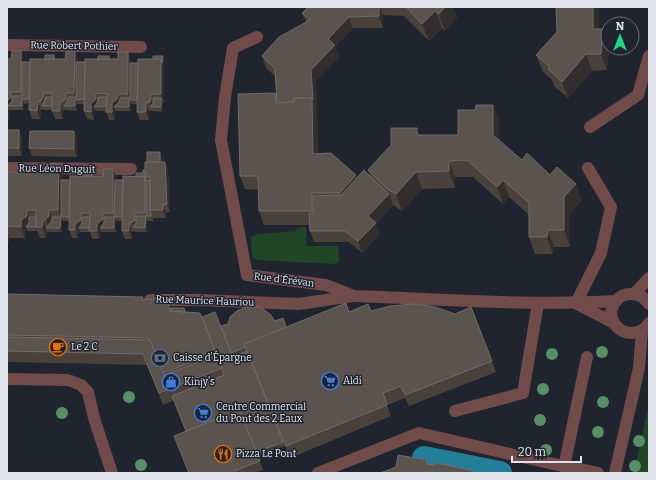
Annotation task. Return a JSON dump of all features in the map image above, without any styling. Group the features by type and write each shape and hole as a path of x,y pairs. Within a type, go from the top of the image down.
{"street":[{"name":"Rue d'Érévan","path":"257,37 233,48 225,97 221,140 247,275 326,285 354,296 576,303 616,301 621,296 634,294"},
{"name":"Rue Robert Pothier","path":"7,45 141,47"},
{"path":"590,127 638,95 649,56"},
{"name":"Rue Léon Duguit","path":"7,168 131,169"},
{"path":"576,303 601,253 611,207 588,168"},
{"path":"649,278 634,294 640,296 649,304"},
{"name":"Rue Maurice Hauriou","path":"142,300 198,300 299,304 354,296"},
{"path":"614,323 611,316 612,308 616,301"},
{"path":"455,411 523,393 538,303"},
{"name":"Rue d'Érévan","path":"576,303 614,323 617,328 627,333"},
{"path":"639,368 627,333 634,333 645,327"},
{"path":"615,473 639,368 645,327"},
{"path":"564,466 587,357"},
{"path":"7,379 68,380 81,385 88,392 94,418 112,473"},
{"path":"318,473 342,468 418,433 598,473"}],"green space":[{"path":"306,227 307,246 338,246 339,261 335,264 256,260 252,256 251,237 258,234 296,231 297,228"},
{"path":"649,403 649,473 634,473"}],"building":[{"path":"308,7 379,7 379,16 349,17 328,39 335,45 311,70 313,100 312,98 294,98 294,102 277,103 275,69 262,56 279,37 310,20 302,13"},
{"path":"406,7 445,7 439,14 435,11 422,24"},
{"path":"556,7 593,7 593,29 600,29 600,54 586,54 562,82 548,69 550,67 536,55 557,32"},
{"path":"12,51 21,51 21,92 11,92 11,97 7,101 7,59 11,59"},
{"path":"75,51 74,93 66,93 66,99 60,102 60,111 52,111 52,93 44,93 41,101 38,102 37,111 29,110 30,59 65,59 66,52"},
{"path":"118,52 128,52 128,94 119,94 117,99 112,103 112,112 106,112 107,94 96,93 96,99 91,103 91,112 84,111 85,59 118,59"},
{"path":"45,55 54,55 54,59 45,59"},
{"path":"98,56 109,56 109,59 98,59"},
{"path":"153,56 163,56 162,63 161,59 153,59"},
{"path":"138,59 161,59 161,94 151,94 150,102 146,103 146,112 137,112"},
{"path":"22,62 30,62 29,99 22,99 22,106 8,106 12,101 12,96 22,96"},
{"path":"76,62 85,62 84,99 75,100 75,106 64,106 68,97 76,97"},
{"path":"130,63 138,63 137,100 129,100 129,107 114,107 119,102 120,98 130,98"},
{"path":"275,93 276,103 294,102 294,98 312,98 313,154 331,153 356,175 340,193 312,193 312,211 259,211 258,176 240,176 238,94"},
{"path":"45,97 52,97 52,106 42,106"},
{"path":"98,97 107,97 106,106 94,107 97,103"},
{"path":"153,98 161,98 161,107 150,107 153,103"},
{"path":"476,105 493,105 493,135 522,160 527,153 550,175 557,167 576,184 564,197 564,230 548,230 547,237 529,237 529,203 503,180 497,187 467,160 449,161 449,171 416,172 396,194 387,189 368,170 391,145 391,128 417,128 417,135 458,135 458,110 475,110"},
{"path":"7,130 19,130 19,148 7,148"},
{"path":"30,131 74,131 74,149 29,148"},
{"path":"147,152 160,152 160,162 147,162"},
{"path":"145,162 165,162 167,204 163,205 163,210 150,210 150,177 145,177"},
{"path":"48,164 59,164 58,210 49,210 49,216 43,221 42,227 36,227 36,210 27,210 27,216 21,220 21,227 7,226 7,172 47,172"},
{"path":"103,169 113,169 113,213 103,213 103,219 97,224 97,231 89,231 90,213 81,213 81,220 75,224 75,230 69,230 70,176 103,176"},
{"path":"143,170 145,170 145,177 136,177 136,173 143,173"},
{"path":"364,170 389,194 368,216 376,223 358,241 345,231 310,231 309,213 313,213 313,196 341,195"},
{"path":"81,172 92,172 92,176 81,176"},
{"path":"123,176 145,177 145,213 135,213 135,220 129,223 129,231 122,231"},
{"path":"61,180 70,180 69,217 61,217"},
{"path":"115,180 123,180 122,217 114,217"},
{"path":"150,180 151,216 146,216 146,181"},
{"path":"136,216 146,216 145,228 133,227 136,223"},
{"path":"29,217 36,217 36,227 26,227 29,223"},
{"path":"52,217 61,217 60,228 47,228 52,220"},
{"path":"82,217 90,217 89,228 79,228 82,223"},
{"path":"104,217 114,217 114,228 100,228 104,223"},
{"path":"7,294 143,297 142,300 166,298 170,311 200,313 216,353 163,373 149,338 7,335"},
{"path":"346,303 349,312 368,304 371,311 390,306 414,304 435,307 455,314 471,307 492,361 405,395 401,386 383,393 387,405 286,446 244,344"},
{"path":"247,307 260,307 270,314 275,321 283,318 286,327 244,344 245,347 231,353 221,326 228,324 230,317 237,311"},
{"path":"170,308 184,308 185,312 171,311"},
{"path":"215,312 233,357 247,351 283,442 256,452 239,410 186,431 172,396 224,375 202,317"},
{"path":"7,337 150,340 164,375 217,355 222,368 159,393 143,354 7,351"},
{"path":"239,410 260,461 234,471 235,473 189,473 174,436"},
{"path":"398,455 427,460 426,464 435,465 435,463 475,471 474,473 380,473 396,467"}],"waterway":[{"path":"424,458 500,473"}],"place":[{"name":"Le 2 C","path":"58,347"},
{"name":"Caisse d'Épargne","path":"160,358"},
{"name":"Aldi","path":"330,381"},
{"name":"Kinjy's","path":"171,382"},
{"name":"Centre Commercial du Pont des 2 Eaux","path":"203,413"},
{"name":"Pizza Le Pont","path":"223,454"}]}
